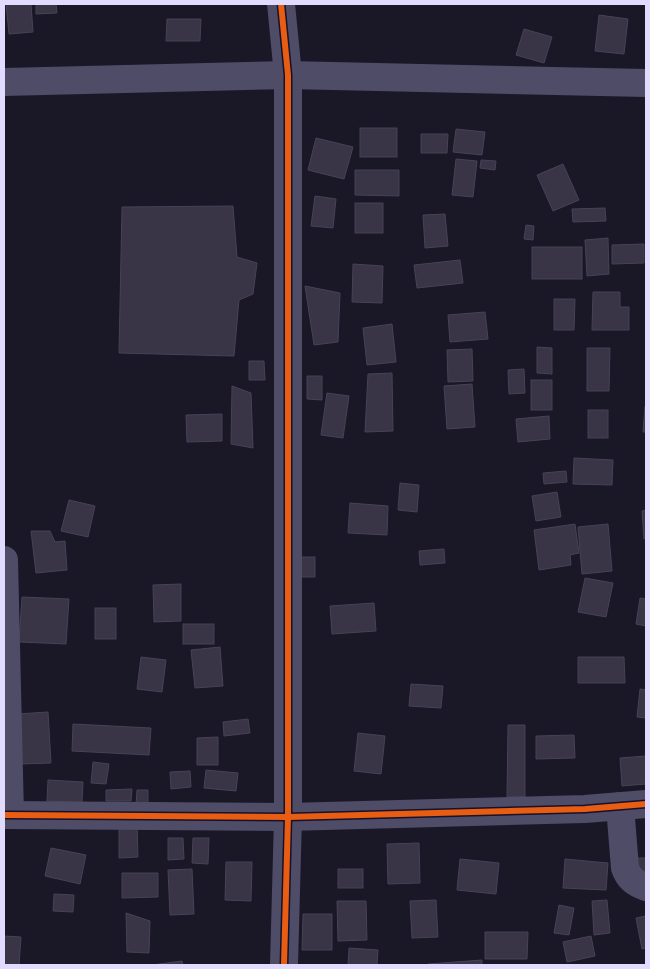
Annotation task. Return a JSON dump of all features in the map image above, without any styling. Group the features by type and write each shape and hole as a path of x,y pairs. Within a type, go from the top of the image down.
{"street":[{"path":"281,4 288,75 288,816 284,965"},
{"path":"4,82 288,75 646,83"},
{"path":"4,560 7,815 288,816 585,809 633,805 625,868 631,880 646,887"}],"building":[{"path":"6,4 31,4 33,32 9,34"},
{"path":"36,4 56,4 57,13 36,14"},
{"path":"599,15 628,19 624,54 595,51"},
{"path":"167,19 201,19 200,41 166,41"},
{"path":"524,29 552,37 544,63 516,55"},
{"path":"360,128 397,128 397,157 360,157"},
{"path":"456,129 485,132 482,155 453,152"},
{"path":"421,134 448,134 447,153 421,153"},
{"path":"316,138 353,147 344,179 308,170"},
{"path":"456,159 477,161 473,197 452,195"},
{"path":"481,160 496,161 495,170 480,168"},
{"path":"563,164 579,200 553,211 537,175"},
{"path":"355,170 399,170 399,196 355,195"},
{"path":"315,196 336,199 333,228 311,226"},
{"path":"355,203 383,203 383,233 355,233"},
{"path":"233,206 237,257 257,263 253,294 239,300 234,356 119,353 122,207"},
{"path":"605,208 606,221 573,222 572,209"},
{"path":"445,214 448,246 425,248 423,215"},
{"path":"526,225 534,226 533,240 524,239"},
{"path":"608,238 609,274 587,276 585,240"},
{"path":"644,244 644,263 612,264 612,245"},
{"path":"532,247 582,247 582,279 532,279"},
{"path":"460,260 463,283 417,288 414,265"},
{"path":"353,264 383,266 382,303 352,302"},
{"path":"305,286 340,293 338,342 314,345"},
{"path":"593,292 620,292 620,307 629,307 629,330 592,330"},
{"path":"554,299 575,299 574,330 554,330"},
{"path":"485,312 488,339 450,342 448,315"},
{"path":"392,324 396,362 367,365 363,328"},
{"path":"537,347 552,348 552,374 537,373"},
{"path":"587,348 610,348 609,391 587,391"},
{"path":"472,349 473,381 448,382 447,350"},
{"path":"249,361 264,361 265,380 249,380"},
{"path":"524,369 525,393 509,394 508,370"},
{"path":"392,373 393,431 365,432 368,374"},
{"path":"307,376 322,376 322,400 307,399"},
{"path":"531,380 552,380 552,410 531,410"},
{"path":"472,384 475,427 447,429 444,386"},
{"path":"232,386 251,393 253,448 231,444"},
{"path":"327,393 349,396 343,438 321,435"},
{"path":"645,406 646,432 643,432"},
{"path":"588,410 608,410 608,438 588,438"},
{"path":"222,414 222,441 187,442 186,415"},
{"path":"549,416 550,439 518,442 516,419"},
{"path":"574,458 613,460 612,485 573,484"},
{"path":"566,471 567,482 544,484 543,473"},
{"path":"400,483 419,485 417,512 398,510"},
{"path":"557,492 561,517 536,521 532,496"},
{"path":"69,500 95,506 88,537 61,531"},
{"path":"350,503 388,506 387,535 348,533"},
{"path":"646,510 646,539 644,539 642,511"},
{"path":"575,524 579,553 570,555 571,565 539,570 534,530"},
{"path":"608,524 612,571 582,574 578,527"},
{"path":"31,531 50,531 55,542 65,541 67,570 36,573"},
{"path":"444,549 445,563 420,565 419,551"},
{"path":"300,557 315,557 315,577 300,577"},
{"path":"585,578 613,583 606,617 578,612"},
{"path":"181,584 181,621 154,622 153,585"},
{"path":"22,597 69,599 66,644 19,642"},
{"path":"640,598 646,599 646,626 636,624"},
{"path":"374,603 376,631 332,634 330,606"},
{"path":"95,608 116,608 116,639 95,639"},
{"path":"183,624 214,624 214,644 183,644"},
{"path":"220,647 223,686 195,688 191,650"},
{"path":"141,657 166,660 162,692 137,689"},
{"path":"578,657 624,657 625,683 578,683"},
{"path":"411,684 443,686 441,708 409,706"},
{"path":"640,689 646,690 646,718 637,717"},
{"path":"48,712 51,763 20,764 17,714"},
{"path":"248,719 250,733 224,736 223,722"},
{"path":"73,724 151,728 149,755 72,751"},
{"path":"508,725 525,725 525,797 507,797"},
{"path":"358,733 385,736 381,774 354,771"},
{"path":"574,735 575,758 536,759 536,736"},
{"path":"218,737 218,765 197,765 197,738"},
{"path":"646,756 646,784 622,786 620,758"},
{"path":"93,762 109,764 106,784 91,783"},
{"path":"206,770 238,773 236,791 204,788"},
{"path":"190,771 191,787 171,789 170,772"},
{"path":"48,780 83,782 82,803 47,801"},
{"path":"132,789 131,801 106,801 106,790"},
{"path":"137,790 148,790 148,805 136,805"},
{"path":"119,824 137,824 138,857 119,858"},
{"path":"168,838 183,838 184,859 168,860"},
{"path":"193,838 209,838 208,864 192,863"},
{"path":"419,843 420,883 388,884 387,844"},
{"path":"51,848 86,855 80,884 45,876"},
{"path":"636,858 646,858 646,881 637,881"},
{"path":"460,859 499,863 496,894 457,890"},
{"path":"565,859 608,863 606,890 563,888"},
{"path":"226,862 252,862 251,901 225,900"},
{"path":"192,869 194,914 170,915 168,870"},
{"path":"338,869 363,869 363,888 338,888"},
{"path":"122,873 158,873 158,897 122,898"},
{"path":"54,894 74,895 73,912 53,911"},
{"path":"436,900 438,937 412,938 410,901"},
{"path":"607,900 610,933 594,935 592,901"},
{"path":"337,901 366,901 367,940 338,941"},
{"path":"559,905 574,908 569,935 554,933"},
{"path":"126,913 150,921 149,953 127,952"},
{"path":"303,914 332,914 332,950 302,950"},
{"path":"646,916 646,948 642,949 636,918"},
{"path":"485,932 528,932 527,959 485,959"},
{"path":"4,936 21,937 19,965 4,965"},
{"path":"591,936 595,956 567,962 563,942"},
{"path":"349,948 378,950 377,965 348,965"},
{"path":"482,960 482,965 428,965 428,964"},
{"path":"182,961 183,965 152,965"}],"cycle path":[{"path":"281,4 288,75 288,817 284,965"},
{"path":"4,815 288,817 585,809 646,804"}]}
